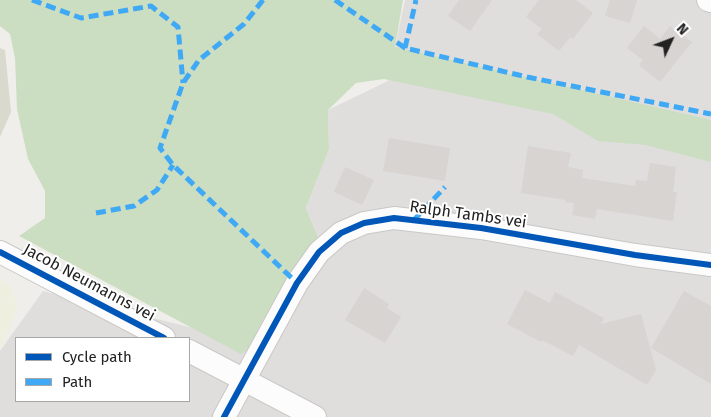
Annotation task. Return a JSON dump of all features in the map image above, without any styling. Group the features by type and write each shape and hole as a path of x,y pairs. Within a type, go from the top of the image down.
{"street":[{"name":"Ralph Tambs vei","path":"224,417 297,283 319,252 341,233 364,223 394,218 481,228 634,255 711,265"},
{"name":"Jacob Neumanns vei","path":"0,252 162,337"},
{"path":"190,353 315,417"}],"shaded area":[{"path":"405,0 711,0 711,417 0,417 0,351 43,291 258,344 319,240 306,208 329,149 328,110 388,81"},
{"path":"0,48 5,50 11,112 0,137"}],"green space":[{"path":"0,0 403,0 395,47 711,120 711,162 646,145 598,141 553,114 384,79 356,83 328,110 329,149 306,208 319,240 258,344 241,354 19,236 45,218 45,191 28,159 17,109 15,58 10,34 0,26"},
{"path":"0,280 10,285 18,307 0,350"}],"building":[{"path":"459,0 492,0 470,31 448,16"},
{"path":"539,0 576,0 593,13 573,39 570,37 559,51 537,34 542,29 526,17"},
{"path":"610,0 637,0 630,23 605,16"},
{"path":"644,26 660,39 670,26 692,42 660,82 639,65 643,60 627,48"},
{"path":"389,138 450,148 445,181 383,171"},
{"path":"528,146 571,153 568,167 583,170 582,178 635,186 636,180 647,181 650,163 676,167 673,192 677,192 673,221 597,209 595,219 572,215 574,203 521,193"},
{"path":"345,167 374,180 362,205 334,192"},
{"path":"364,288 389,304 387,308 401,317 385,343 345,320"},
{"path":"525,290 550,303 555,292 604,318 601,324 641,314 656,370 647,385 579,345 573,356 507,324"},
{"path":"684,291 711,306 711,384 651,348"}],"marked path":[{"path":"32,0 81,18 151,6 178,27 183,83"},
{"path":"263,0 244,24 199,60 183,83 160,148 173,165 297,283"},
{"path":"335,0 405,48 527,77 711,114"},
{"path":"405,48 416,0"},
{"path":"96,213 134,206 157,190 173,165"},
{"path":"413,221 445,187"}],"cycle path":[{"path":"224,417 297,283 319,252 341,233 364,223 394,218 481,228 635,255 711,265"},
{"path":"0,252 162,337"}]}
